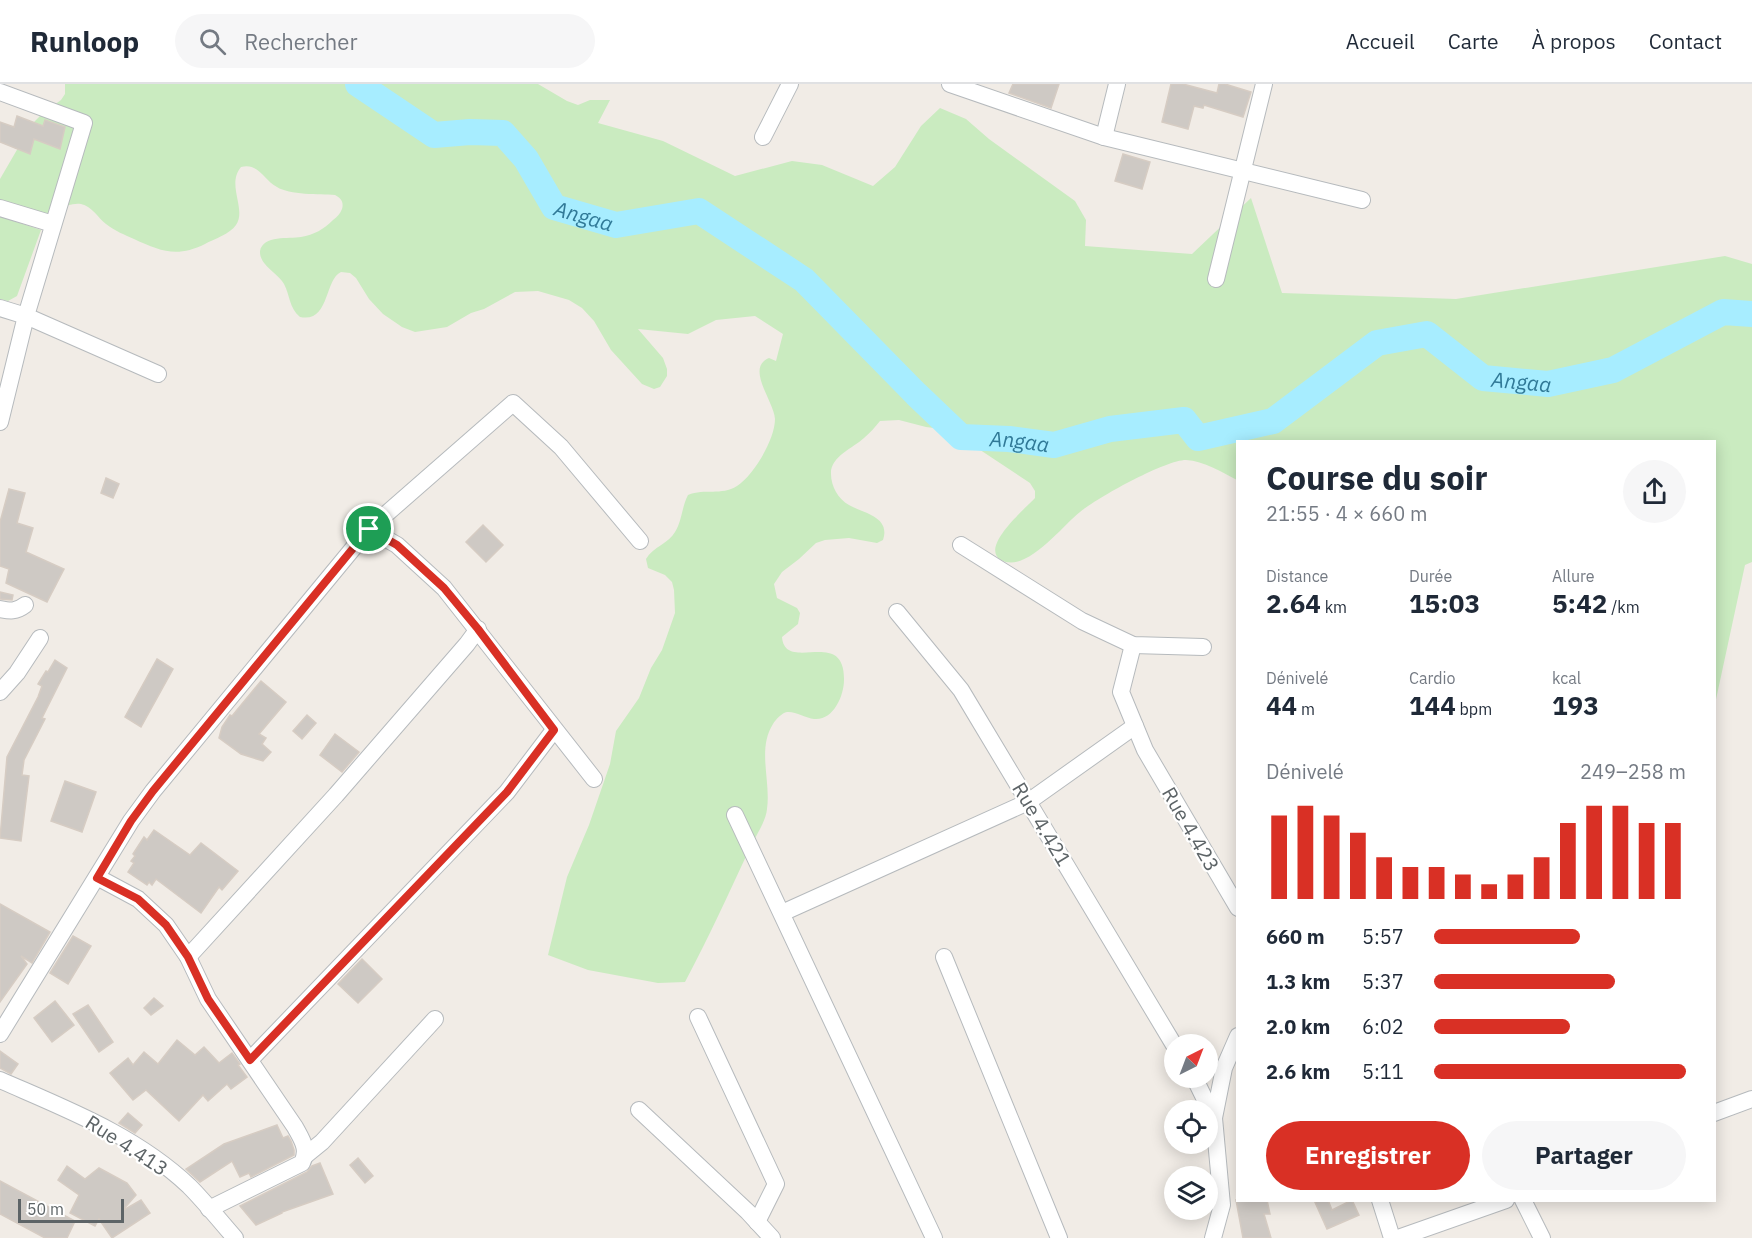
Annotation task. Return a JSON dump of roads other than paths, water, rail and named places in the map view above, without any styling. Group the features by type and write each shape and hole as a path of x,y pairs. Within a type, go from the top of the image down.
{"street":[{"path":"1,411 26,316 84,123 0,90 3,84"},
{"path":"764,137 790,84"},
{"path":"950,84 1104,137 1362,200"},
{"path":"1104,137 1117,84"},
{"path":"1216,279 1264,84"},
{"path":"0,208 53,224"},
{"path":"0,308 26,316 158,374"},
{"path":"0,1034 131,821 153,791 369,529 513,403 561,447 640,542"},
{"path":"369,529 397,545 444,588 594,779"},
{"path":"961,545 1082,621 1133,645 1203,647"},
{"path":"0,609 12,611 25,605"},
{"name":"Rue 4.421","path":"897,612 961,690 1167,1034"},
{"path":"188,957 336,795 478,629"},
{"path":"0,692 17,673 40,638"},
{"name":"Rue 4.423","path":"1133,645 1121,692 1145,750 1236,905"},
{"path":"782,913 1028,802 1135,726"},
{"path":"250,1060 507,792 554,730"},
{"path":"735,814 934,1238"},
{"path":"97,878 138,899 166,925 188,957 208,999 295,1127 305,1146 306,1155"},
{"path":"944,957 1059,1238"},
{"path":"698,1017 776,1184 757,1222"},
{"path":"209,1209 302,1163 306,1155 322,1142 435,1019"},
{"path":"1218,1100 1224,1068 1236,1041"},
{"name":"Rue 4.413","path":"0,1080 93,1120 139,1148 188,1186 235,1238"},
{"path":"1716,1112 1752,1099"},
{"path":"639,1110 772,1238"},
{"path":"1213,1238 1221,1205 1217,1154"},
{"path":"1381,1202 1392,1238"},
{"path":"1398,1238 1500,1202"},
{"path":"1524,1202 1542,1238"}],"waterway":[{"name":"Angaa","path":"358,84 434,135 470,132 503,133 526,159 554,207 616,225 699,211 804,280 961,437 1009,439 1054,445 1110,429 1184,420 1198,438 1273,421 1377,343 1427,334 1483,378 1548,384 1613,370 1723,312 1752,314"}]}
